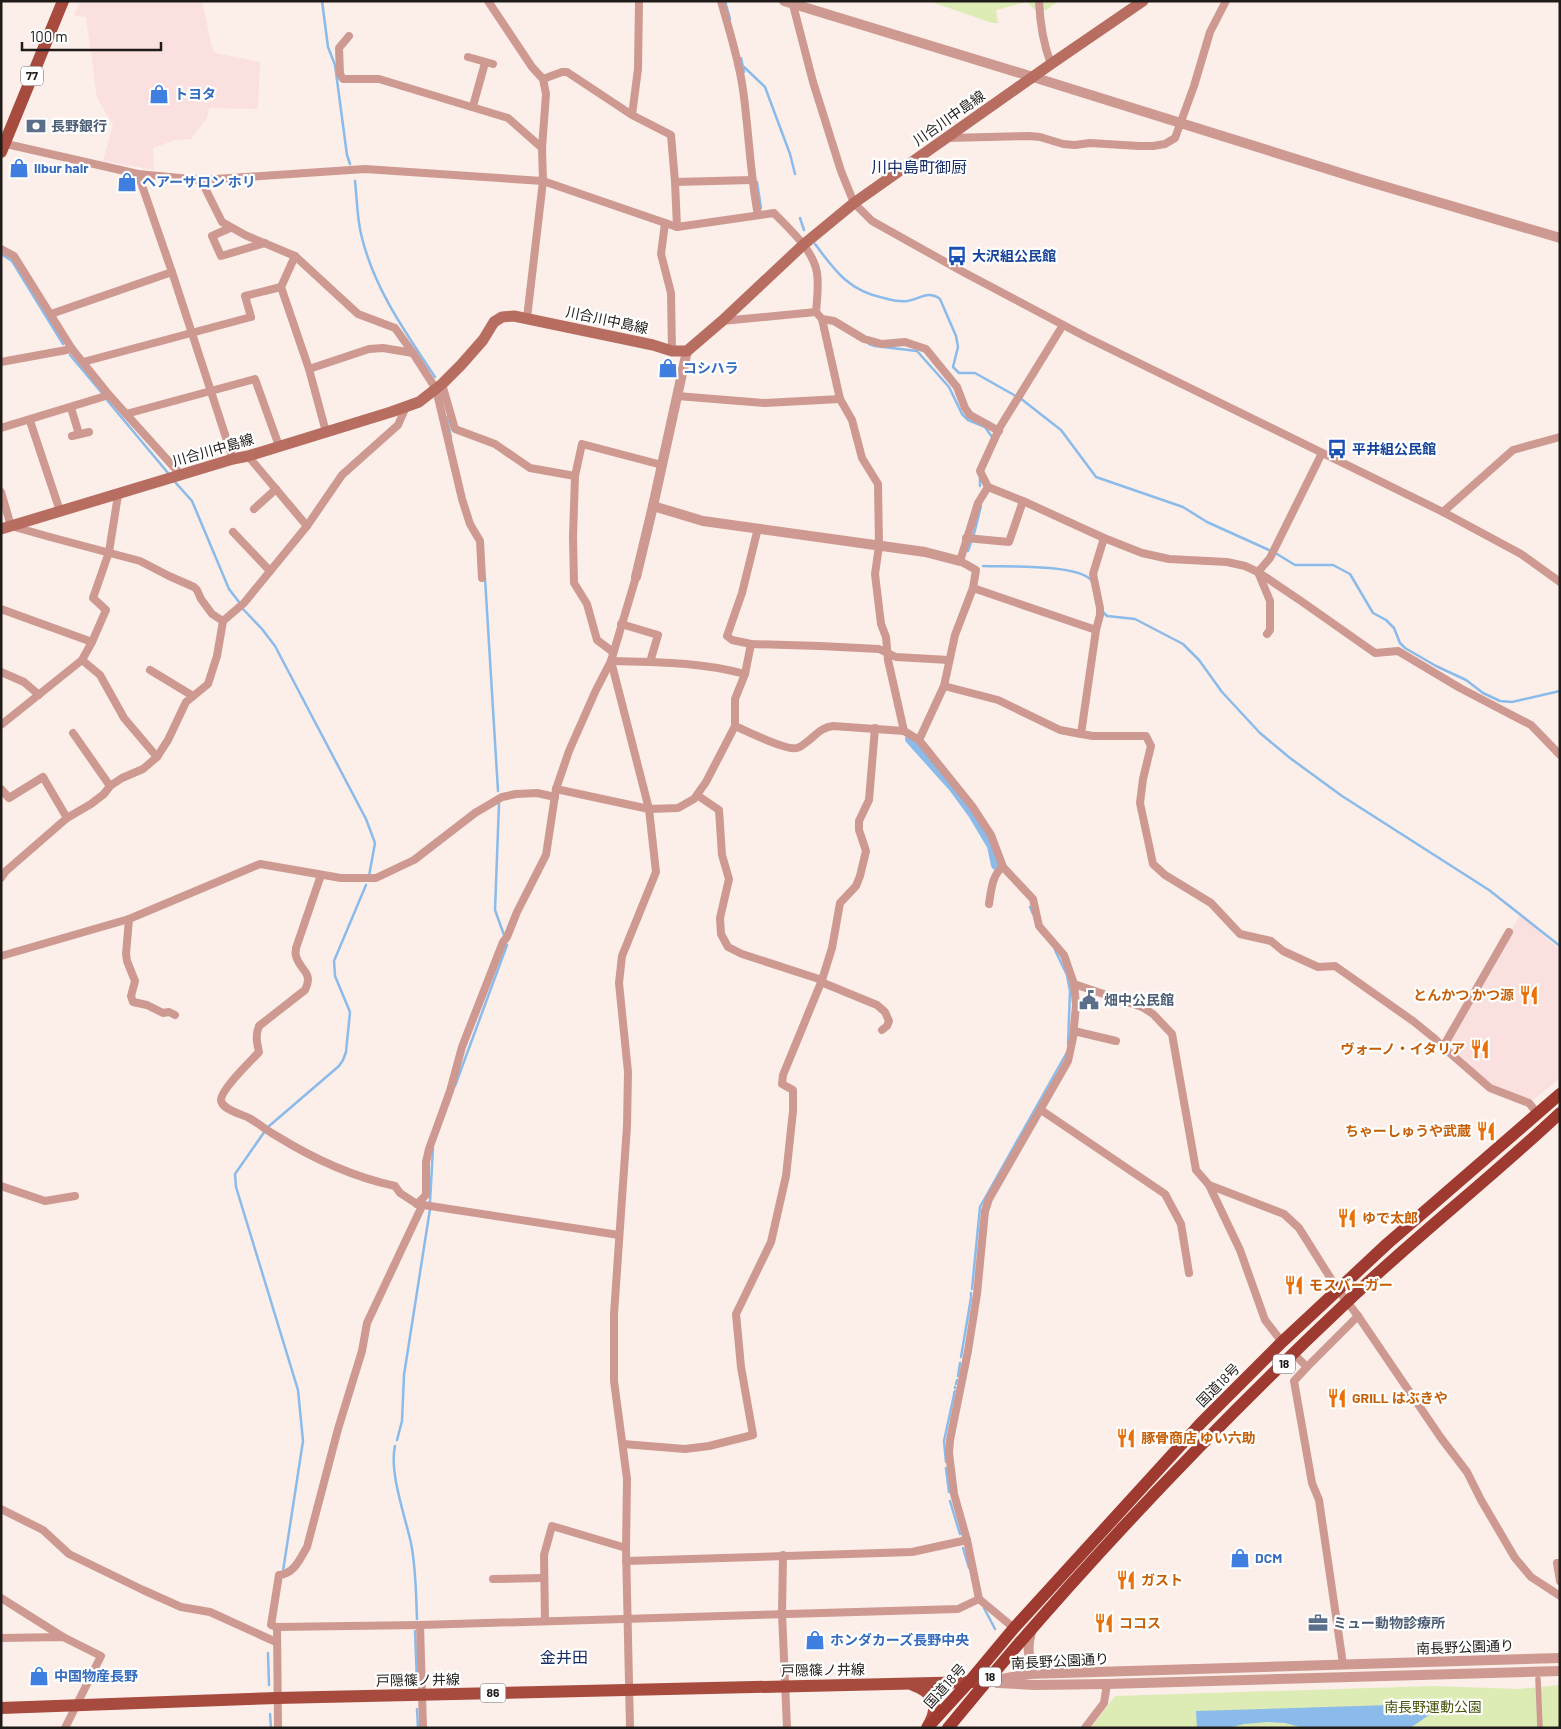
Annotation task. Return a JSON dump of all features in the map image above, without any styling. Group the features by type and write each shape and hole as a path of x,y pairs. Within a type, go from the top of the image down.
{"highway":[{"name":"国道18号","path":"927,1728 970,1682 1014,1628 1201,1423 1282,1342 1417,1217 1560,1094"},
{"name":"国道18号","path":"948,1728 1033,1627 1170,1478 1348,1302 1419,1236 1560,1113"}],"main road":[{"name":"77","path":"2,146 63,1"},
{"name":"川合川中島線","path":"6,527 248,456 419,402 439,386 483,340 494,322 502,317 527,318 653,345 672,351 687,351 803,245 854,203 1033,76 1143,1"},
{"name":"戸隠篠ノ井線","path":"1,1708 277,1698 986,1682"},
{"path":"906,1684 922,1689 933,1700 934,1713 927,1728"}],"street":[{"path":"488,1 532,67 543,79 546,94 542,148 543,181 527,318"},
{"path":"632,115 638,69 640,1"},
{"path":"721,1 739,67 758,215"},
{"path":"1039,1 1043,43 1051,64"},
{"path":"946,138 1029,136 1040,137 1063,144 1090,143 1153,146 1165,144 1175,138 1194,86 1210,32 1226,1"},
{"path":"790,2 1363,180 1560,238"},
{"path":"790,2 841,170 854,203 872,221 1062,325 1443,512 1521,554 1560,582"},
{"path":"349,36 339,48 340,74 343,79 379,79 508,118 542,148"},
{"path":"468,57 489,63 473,106"},
{"path":"543,79 567,72 632,115 671,135 677,227"},
{"path":"2,146 138,174 201,180 365,169 543,181 677,227 774,213 813,259 818,284 816,312 822,319 840,400 852,420 862,458 878,484 879,546 875,574 881,624 886,637 888,660 904,731"},
{"path":"138,174 233,459"},
{"path":"201,180 222,222 230,228 295,256 358,314 395,328 439,386 455,429 495,444 530,468 575,476"},
{"path":"675,182 752,180"},
{"path":"665,223 661,254 671,293 672,351"},
{"path":"230,228 212,236 221,256 265,243"},
{"path":"1,249 14,256 72,349 109,395 181,475"},
{"path":"295,256 282,287 309,369 326,432"},
{"path":"50,314 172,272"},
{"path":"83,362 251,318 246,296 282,287"},
{"path":"722,321 816,312"},
{"path":"822,319 834,321 864,338 882,344 905,342 926,349 957,387 965,408 970,415 999,431"},
{"path":"1062,325 999,431 980,470 988,487 1142,553 1169,559 1227,562 1245,566 1258,572 1375,653 1398,651 1460,688 1530,725 1560,755"},
{"path":"309,369 369,349 383,348 414,353"},
{"path":"1,362 72,349"},
{"path":"687,351 636,577 611,661 569,751 556,793 546,855 503,942 462,1047 450,1091 429,1149 426,1162 426,1194 419,1205 367,1323 362,1351 338,1429 307,1547 297,1564 287,1574 279,1575 271,1625 277,1627 420,1625 958,1609 979,1600"},
{"path":"126,414 255,379 279,446"},
{"path":"439,386 462,500 470,524 480,541 482,578"},
{"path":"1,428 30,421 109,395"},
{"path":"677,396 765,403 840,400"},
{"path":"1,878 6,871 67,818 91,804 110,786 122,778 143,769 157,758 186,702 208,684 217,656 223,621 244,603 307,526 342,475 398,425 406,407"},
{"path":"71,408 75,435 88,432"},
{"path":"30,421 60,511"},
{"path":"1443,512 1513,450 1560,437"},
{"path":"613,652 597,640 587,604 574,583 575,476 582,444 662,466"},
{"path":"1258,572 1270,558 1322,454"},
{"path":"248,456 307,526"},
{"path":"960,562 978,503 988,487"},
{"path":"254,509 276,489"},
{"path":"1,492 6,527 140,560 194,587 200,599 212,614 223,621"},
{"path":"1,725 82,660 92,642 106,610 93,598 109,552 118,495"},
{"path":"966,538 1009,542 1023,501"},
{"path":"653,506 703,521 925,552 960,562 976,570 973,588 954,635 944,686 919,740"},
{"path":"758,528 742,593 726,636 732,640 751,644 879,649 896,657 948,660"},
{"path":"233,532 270,571"},
{"path":"1081,734 1096,630 1100,615 1093,574 1104,538"},
{"path":"1258,572 1270,601 1270,630 1267,634"},
{"path":"973,588 1096,630"},
{"path":"1,609 92,642"},
{"path":"621,624 658,635 650,662"},
{"path":"1,956 129,919 260,864 341,878 376,878 414,860 475,813 502,797 516,794 556,793 649,809 678,808 694,799 706,782 735,726 735,700 745,674 751,644"},
{"path":"82,660 100,675 124,718 157,758"},
{"path":"611,661 697,664 720,667 745,674"},
{"path":"611,661 649,809 656,872 622,956 619,983 628,1072 627,1126 614,1314 614,1381 627,1479 626,1561 630,1728"},
{"path":"150,670 193,696"},
{"path":"1,672 24,682 39,695"},
{"path":"944,686 998,700 1060,730 1093,736 1146,736 1151,746 1143,779 1140,803 1148,833 1153,864 1165,875 1212,904 1240,934 1271,941 1283,951 1318,967 1335,966 1413,1021 1490,1088 1528,1102 1537,1113"},
{"path":"735,726 784,747 797,748 811,740 824,727 833,726 904,731 919,740 972,806 991,835 1003,867 1033,899 1039,926 1064,956 1074,984 1076,1005 1074,1031 1068,1061 989,1199 985,1211 977,1294 968,1351 950,1440 949,1453 954,1494 967,1540 979,1600 1014,1628"},
{"path":"623,1444 685,1449 709,1446 753,1435 741,1367 736,1314 760,1268 774,1234 786,1176 794,1111 793,1090 782,1084 783,1076 822,981 832,948 840,903 856,886 866,851 859,830 859,822 869,800 875,728"},
{"path":"73,733 110,786"},
{"path":"1,789 9,798 43,777 67,818"},
{"path":"697,794 719,810 722,855 729,879 720,918 720,934 728,947 742,954 822,981 877,1005 885,1012 889,1021 882,1030"},
{"path":"989,904 995,876 1003,867"},
{"path":"321,875 296,948 296,957 308,975 308,983 305,990 259,1026 256,1033 259,1052 230,1084 221,1098 225,1106 250,1118 275,1136 342,1170 395,1186 400,1193 419,1205 619,1235"},
{"path":"129,919 126,954 135,981 131,996 133,1002 147,1005 163,1013 170,1012 175,1015"},
{"path":"1443,1048 1508,932"},
{"path":"1074,984 1142,1007 1153,1014 1172,1034 1196,1170 1209,1185 1240,1250 1265,1320 1282,1342"},
{"path":"1074,1031 1116,1041"},
{"path":"1041,1110 1165,1194 1180,1224 1189,1274"},
{"path":"1209,1185 1284,1214 1299,1228 1338,1290 1466,1472 1515,1558 1532,1577 1560,1596"},
{"path":"1,1186 45,1200 75,1196"},
{"path":"1343,1664 1319,1500 1312,1483 1294,1381 1358,1316"},
{"path":"1294,1354 1307,1367"},
{"path":"1,1509 43,1530 70,1554 143,1590 181,1607 210,1612 276,1642"},
{"path":"545,1620 544,1555 552,1526 626,1548"},
{"path":"626,1561 912,1552 967,1540"},
{"path":"783,1556 782,1613 787,1728"},
{"path":"1560,1563 1558,1563 1560,1581"},
{"path":"493,1578 543,1578"},
{"path":"1,1598 63,1637 101,1656 65,1728"},
{"path":"420,1625 423,1728"},
{"path":"277,1627 278,1728"},
{"path":"1033,1627 1029,1643 1029,1659 1039,1670 1050,1674"},
{"path":"1,1638 63,1637"},
{"name":"南長野公園通り","path":"986,1682 1028,1674 1560,1658"},
{"name":"南長野公園通り","path":"986,1682 1035,1685 1107,1684 1560,1671"},
{"path":"1538,1679 1540,1728"},
{"path":"1085,1728 1104,1703 1107,1684"}],"shaded area":[{"path":"80,1 202,1 212,48 216,53 260,62 258,109 209,108 207,118 191,139 175,140 153,148 154,170 103,161 113,125 97,98 86,17 74,15"},
{"path":"1520,915 1560,950 1560,1078 1533,1100 1515,1095 1490,1083 1449,1049 1448,1044"}],"green space":[{"path":"929,1 1059,1 1046,10 1036,11 1027,2 996,10 998,23 992,23"},
{"name":"南長野運動公園","path":"1560,1685 1560,1728 1091,1728 1115,1696 1433,1686 1519,1689"}],"water":[{"path":"1455,1703 1456,1712 1435,1711 1410,1728 1304,1728 1285,1723 1267,1722 1244,1724 1228,1728 1197,1728 1196,1711"}],"waterway":[{"path":"322,1 328,47 335,65 347,155 350,164"},
{"path":"725,1 730,19"},
{"path":"741,58 744,72"},
{"path":"744,67 765,87 790,154 795,174"},
{"path":"355,181 360,231 375,275 392,310 435,377"},
{"path":"757,182 761,208"},
{"path":"800,218 804,230"},
{"path":"815,244 844,279 872,295 898,301 907,301 928,295 936,296 940,299 956,336 958,347 953,367 959,373 975,373 1014,395"},
{"path":"1,254 12,261 63,344"},
{"path":"869,344 917,351 949,387 962,414 968,420 985,427 992,437"},
{"path":"70,355 102,393"},
{"path":"1020,398 1061,430 1096,477 1183,507 1207,522 1269,550"},
{"path":"107,400 168,473"},
{"path":"447,417 451,438"},
{"path":"980,477 980,486"},
{"path":"175,482 192,501 229,589 239,602"},
{"path":"974,534 981,506"},
{"path":"968,551 971,542"},
{"path":"1277,554 1295,565 1333,565 1350,574 1373,613 1386,620 1394,628 1400,643 1405,648 1436,666 1466,680 1483,693 1500,701 1512,702 1560,691"},
{"path":"983,566 1057,569 1071,571 1091,580"},
{"path":"485,578 498,791"},
{"path":"242,608 275,646 366,819 375,843 369,876"},
{"path":"1103,612 1107,616 1135,619 1183,644 1199,660 1222,692 1260,733 1290,758 1342,796 1489,890 1560,946"},
{"path":"910,739 954,788 973,814 992,846 996,865"},
{"path":"499,804 495,910 504,935"},
{"path":"268,1127 339,1066 343,1060 346,1052 350,1012 335,976 334,961 366,885"},
{"path":"1030,907 1033,914"},
{"path":"455,1086 507,945"},
{"path":"1055,950 1067,975 1070,991 1068,1044"},
{"path":"972,1289 980,1207 1066,1054"},
{"path":"265,1131 235,1174 236,1187 298,1390 303,1441 283,1571"},
{"path":"430,1202 433,1148"},
{"path":"397,1440 402,1421 404,1375 430,1209"},
{"path":"961,1357 971,1298"},
{"path":"958,1376 960,1363"},
{"path":"956,1384 957,1380"},
{"path":"946,1462 944,1441 954,1395"},
{"path":"395,1446 394,1468 396,1481 414,1562 417,1619"},
{"path":"946,1468 949,1492"},
{"path":"950,1501 960,1534"},
{"path":"963,1548 969,1568"},
{"path":"984,1608 995,1629"},
{"path":"415,1631 417,1682"},
{"path":"268,1653 269,1685"},
{"path":"417,1709 418,1728"},
{"path":"270,1714 271,1728"}],"place":[{"name":"トヨタ","path":"159,94"},
{"name":"長野銀行","path":"36,126"},
{"name":"libur hair","path":"19,168"},
{"name":"ヘアーサロン ホリ","path":"127,182"},
{"name":"大沢組公民館","path":"957,256"},
{"name":"コシハラ","path":"668,368"},
{"name":"平井組公民館","path":"1337,449"},
{"name":"とんかつ かつ源","path":"1529,995"},
{"name":"畑中公民館","path":"1089,1000"},
{"name":"ヴォーノ・イタリア","path":"1480,1049"},
{"name":"ちゃーしゅうや武蔵","path":"1486,1131"},
{"name":"ゆで太郎","path":"1347,1218"},
{"name":"モスバーガー","path":"1294,1285"},
{"name":"GRILL はぶきや","path":"1337,1398"},
{"name":"豚骨商店 ゆい六助","path":"1126,1438"},
{"name":"DCM","path":"1240,1558"},
{"name":"ガスト","path":"1126,1580"},
{"name":"ココス","path":"1104,1623"},
{"name":"ミュー動物診療所","path":"1318,1623"},
{"name":"ホンダカーズ長野中央","path":"815,1640"},
{"name":"中国物産長野","path":"39,1676"}],"district":[{"name":"川中島町御厨","path":"919,167"},
{"name":"金井田","path":"564,1657"}]}
